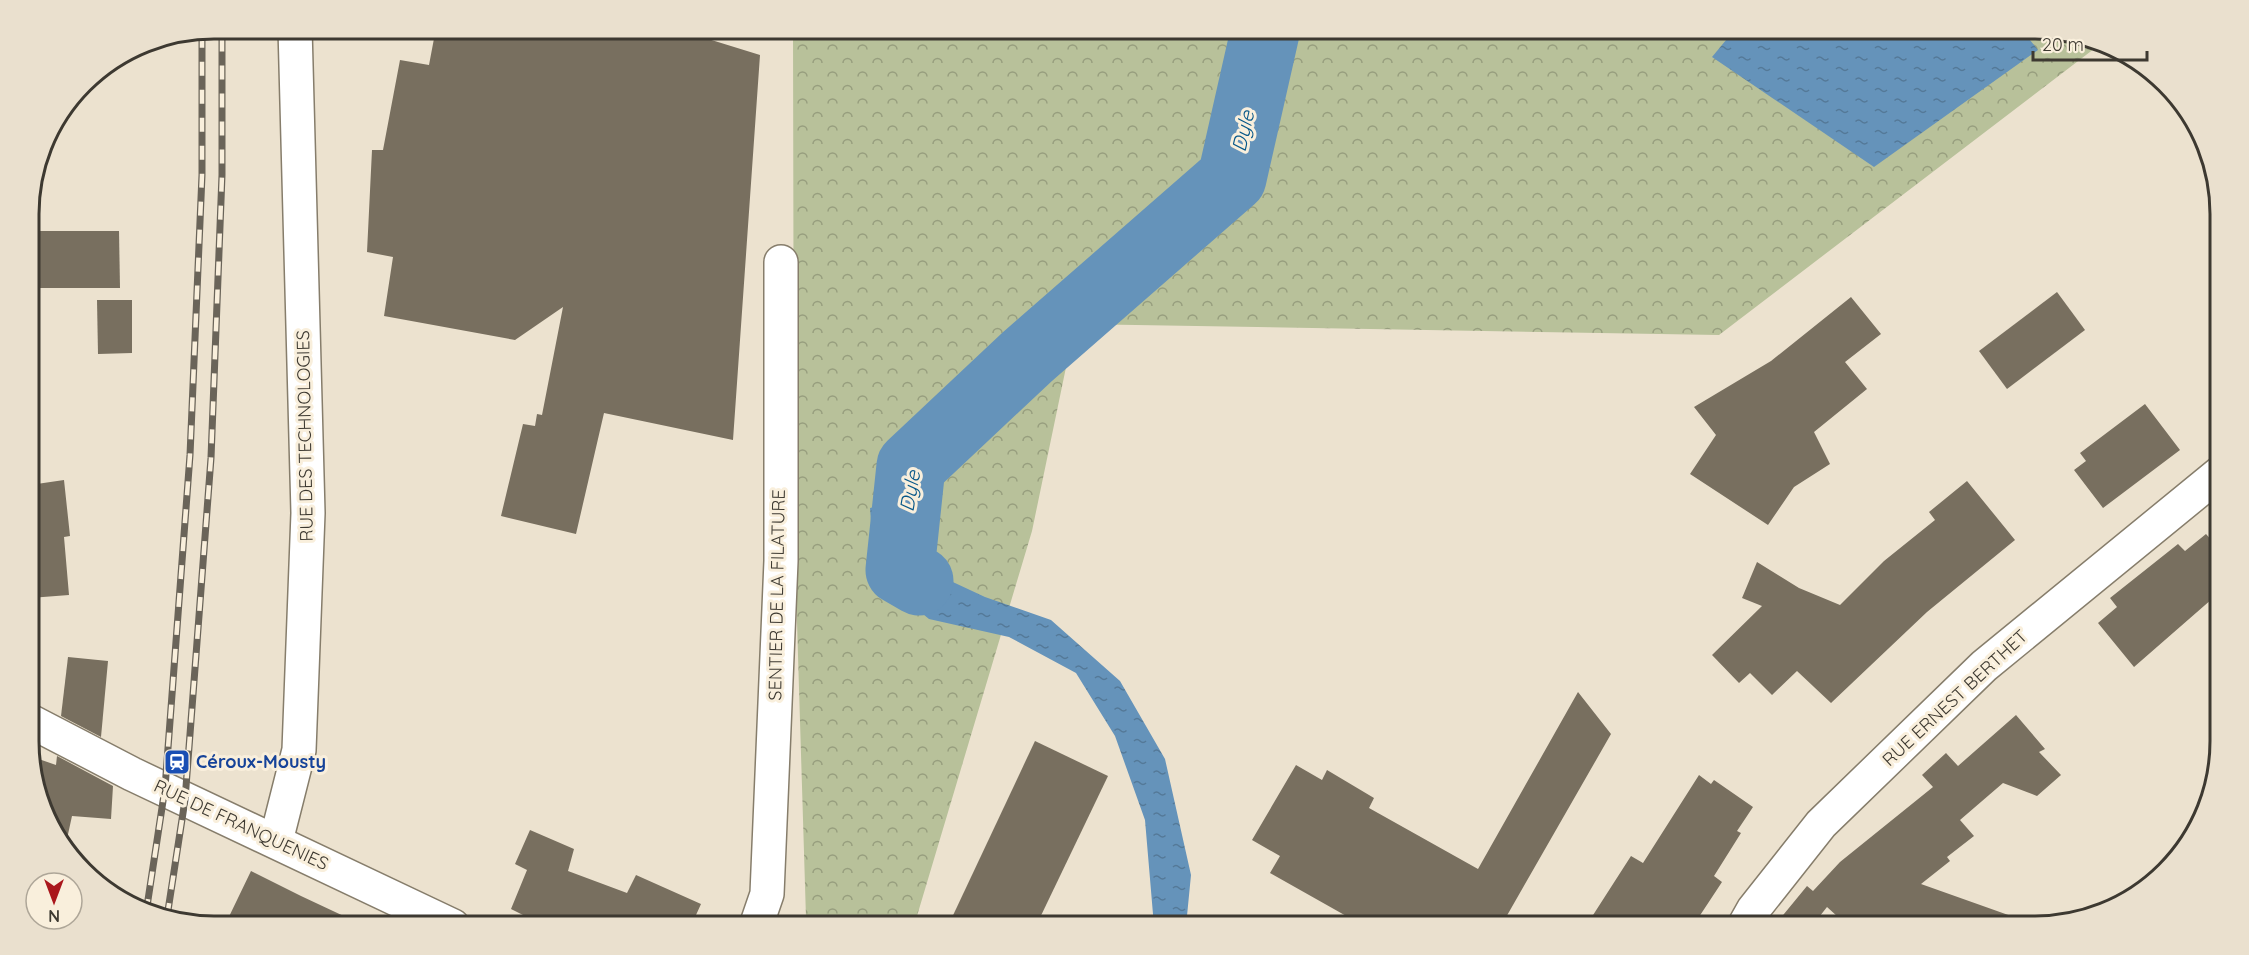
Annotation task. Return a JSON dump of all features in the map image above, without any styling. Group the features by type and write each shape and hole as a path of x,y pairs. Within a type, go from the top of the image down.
{"street":[{"name":"RUE DES TECHNOLOGIES","path":"276,841 299,750 308,513 295,39"},
{"name":"SENTIER DE LA FILATURE","path":"759,916 767,894 781,561 781,262"},
{"name":"RUE ERNEST BERTHET","path":"1750,916 1821,824 1984,666 2210,481"},
{"name":"RUE DE FRANQUENIES","path":"39,726 132,774 432,916"}],"green space":[{"path":"793,39 2046,39 2094,49 1719,335 1075,324 1032,531 917,916 806,916 794,524"}],"water":[{"path":"1727,39 2029,39 2038,50 1874,167 1712,57"},
{"path":"919,496 912,516 913,550 940,576 985,597 1051,620 1120,681 1165,759 1191,875 1187,916 1153,916 1145,820 1115,736 1076,673 1009,637 929,619 875,575 870,508"}],"building":[{"path":"434,39 708,39 760,55 733,440 604,413 576,534 501,516 523,424 535,426 537,414 542,415 563,307 515,340 384,316 393,257 367,252 372,150 383,150 400,60 429,65"},
{"path":"39,231 119,231 120,288 39,288"},
{"path":"2057,292 2085,330 2007,389 1979,351"},
{"path":"1851,297 1881,334 1845,362 1867,389 1814,432 1830,464 1794,487 1768,525 1690,474 1716,435 1694,407 1771,361"},
{"path":"97,300 132,300 132,353 98,354"},
{"path":"2145,404 2180,450 2103,508 2074,470 2086,461 2080,453"},
{"path":"64,480 70,536 64,537 69,595 39,597 39,484"},
{"path":"1967,481 2015,540 1927,612 1831,703 1797,671 1772,695 1750,673 1739,683 1712,655 1762,606 1742,598 1757,562 1799,588 1840,605 1884,561 1935,520 1929,512"},
{"path":"2206,534 2210,539 2210,601 2134,667 2098,623 2117,607 2110,598 2178,544 2185,551"},
{"path":"68,657 108,661 101,737 61,716"},
{"path":"1578,692 1611,734 1507,916 1346,916 1270,873 1280,856 1252,840 1296,765 1322,780 1327,770 1374,798 1369,808 1478,869"},
{"path":"2016,715 2045,749 2039,752 2061,775 2037,796 2003,783 1960,820 1974,836 1947,857 1950,861 1921,884 2011,916 1837,916 1827,907 1820,916 1782,916 1807,886 1813,891 1840,862 1933,787 1922,775 1946,753 1958,766"},
{"path":"1035,741 1108,776 1041,916 953,916"},
{"path":"57,756 113,786 111,819 72,816 68,836 52,808 45,786 41,760 56,765"},
{"path":"1699,775 1711,784 1714,780 1753,807 1737,831 1741,833 1714,876 1722,882 1700,916 1592,916 1631,856 1643,863"},
{"path":"530,830 574,849 568,871 627,893 636,875 701,904 696,916 525,916 511,909 527,870 515,864"},
{"path":"251,871 344,916 229,916"}],"waterway":[{"name":"Dyle","path":"919,581 900,570 911,466 1027,357 1232,178 1264,39"}],"railway":[{"path":"168,910 185,800 211,458 222,175 222,39"},
{"path":"147,903 165,788 190,455 202,175 202,40"}],"place":[{"name":"Céroux-Mousty","path":"177,762"}]}
